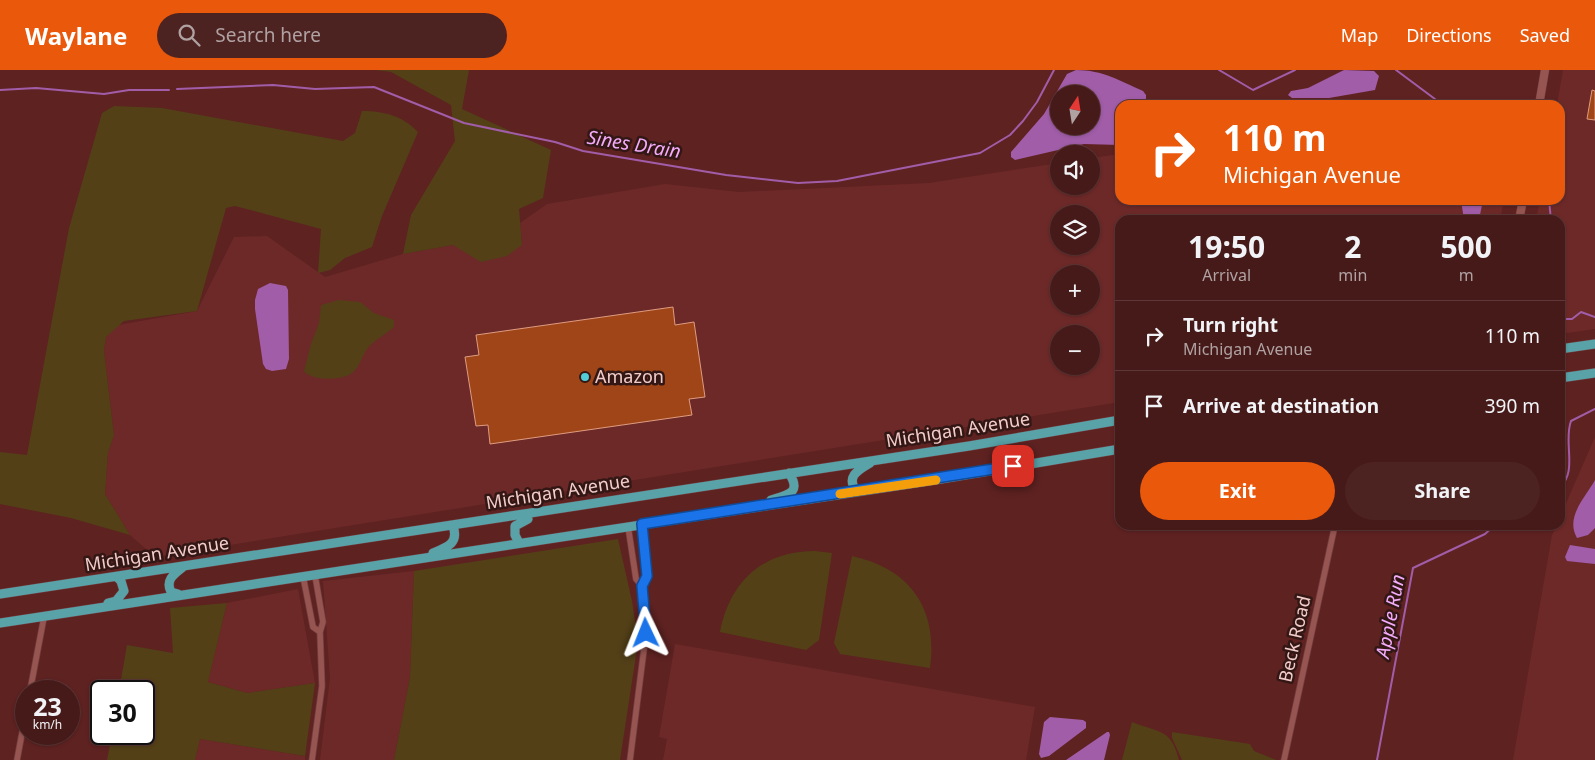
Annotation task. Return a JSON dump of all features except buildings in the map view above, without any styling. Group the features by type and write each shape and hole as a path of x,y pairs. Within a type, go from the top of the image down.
{"main road":[{"path":"1540,100 1546,70"},
{"path":"1565,348 1595,344"},
{"path":"1565,377 1595,372"},
{"name":"Michigan Avenue","path":"0,594 453,526 1115,421"},
{"path":"0,623 857,492 1115,450"},
{"path":"857,492 852,484 853,475 875,460"},
{"path":"740,509 789,495 794,486 789,473"},
{"path":"519,543 515,535 515,526 539,512"},
{"path":"417,559 452,544 456,532 453,526"},
{"path":"180,595 171,592 168,583 171,576 185,566"},
{"path":"89,610 116,601 121,596 123,585 117,577"}],"street":[{"path":"630,760 646,633 642,586 647,576 642,524"},
{"path":"628,526 636,578 642,586"},
{"name":"Beck Road","path":"1284,760 1334,530"},
{"path":"312,760 322,686 320,632 323,622 316,575"},
{"path":"302,576 313,627 320,632"},
{"path":"32,680 44,617"},
{"path":"18,760 20,745"}],"shaded area":[{"path":"376,70 469,70 462,109 551,150 543,198 519,209 522,245 507,256 481,262 453,245 403,254 411,215 455,141 451,105 391,72"},
{"path":"1076,70 1086,70 1111,77 1143,91 1146,95 1146,100 1115,100 1115,145 1050,145 1050,152 1015,160 1011,157 1011,152 1044,114 1050,104 1050,135 1100,135 1100,85 1061,85 1067,74"},
{"path":"1344,70 1374,71 1379,76 1375,90 1329,98 1292,98 1288,95 1291,91 1308,88"},
{"path":"1563,70 1595,70 1595,329 1565,333 1565,215 1537,215 1539,205 1565,205 1565,100 1558,100"},
{"path":"114,106 162,108 343,141 355,133 362,111 370,111 385,113 399,118 418,132 382,216 372,247 345,258 330,270 318,273 321,229 235,206 226,208 197,311 124,321 106,337 104,351 114,435 108,453 105,494 130,535 71,518 0,504 0,452 27,455 69,228 102,113"},
{"name":"Amazon","path":"1115,155 1115,205 1503,205 1501,215 1115,215 1115,403 155,557 130,535 105,494 108,453 114,435 104,351 106,337 118,325 197,311 234,237 267,236 325,277 403,254 453,245 522,245 520,223 547,204 665,184 739,192 929,183 1050,164 1050,195 1100,195 1100,157"},
{"path":"1462,205 1482,205 1480,215 1463,215"},
{"path":"270,283 286,286 288,290 289,359 286,369 272,371 266,369 263,364 255,309 258,289"},
{"path":"339,300 360,302 374,313 394,320 394,327 370,346 358,367 349,375 332,379 313,377 304,371 319,323 321,305"},
{"path":"1595,437 1595,760 1513,760 1552,535 1554,530 1565,530 1565,506"},
{"path":"1595,480 1595,528 1588,535 1577,538 1573,523 1575,515"},
{"path":"618,539 632,601 638,642 620,760 394,760 410,677 414,571"},
{"path":"1570,545 1595,549 1595,564 1567,561 1565,557"},
{"path":"815,551 832,553 819,640 806,650 720,632 732,598 752,572 780,556 796,552"},
{"path":"852,556 873,562 890,571 905,582 916,595 924,610 929,627 931,647 930,668 840,654 834,643"},
{"path":"414,571 410,677 394,760 320,760 330,678 323,581"},
{"path":"298,589 315,683 247,693 208,682 227,603"},
{"path":"227,603 208,682 247,693 315,683 305,756 200,739 195,760 107,760 110,745 155,745 155,680 121,680 127,645 173,653 170,608"},
{"path":"675,644 1035,707 1026,760 663,760 667,739 659,737"},
{"path":"1050,717 1083,720 1086,722 1086,728 1049,756 1041,758 1039,754 1044,722"},
{"path":"1132,722 1157,730 1168,737 1176,750 1179,760 1122,760"},
{"path":"1107,732 1110,735 1104,760 1066,760"},
{"path":"1172,732 1250,744 1254,751 1276,760 1182,760 1172,738"},
{"path":"200,739 305,756 305,760 195,760"}],"waterway":[{"name":"Sines Drain","path":"177,89 273,85 315,89 374,87 464,123 555,142 583,151 726,175 798,183 837,181 980,153 1010,135 1023,121 1037,102 1054,70"},
{"name":"Sines Drain","path":"1219,70 1253,90 1295,70"},
{"name":"Sines Drain","path":"1396,70 1436,100"},
{"name":"Sines Drain","path":"0,90 36,88 104,94 129,90 169,90"},
{"name":"Sines Drain","path":"1550,205 1550,215"},
{"name":"Sines Drain","path":"1565,319 1572,319 1581,312 1595,317"},
{"name":"Apple Run","path":"1565,480 1569,465 1568,438 1571,421 1595,409"},
{"name":"Apple Run","path":"1377,760 1413,568 1485,534 1489,530"}],"slow traffic":[{"path":"840,494 936,480"}],"place":[{"name":"Amazon","path":"585,377"}],"route":[{"path":"646,633 642,586 647,576 642,524 935,480 1013,466"}]}
